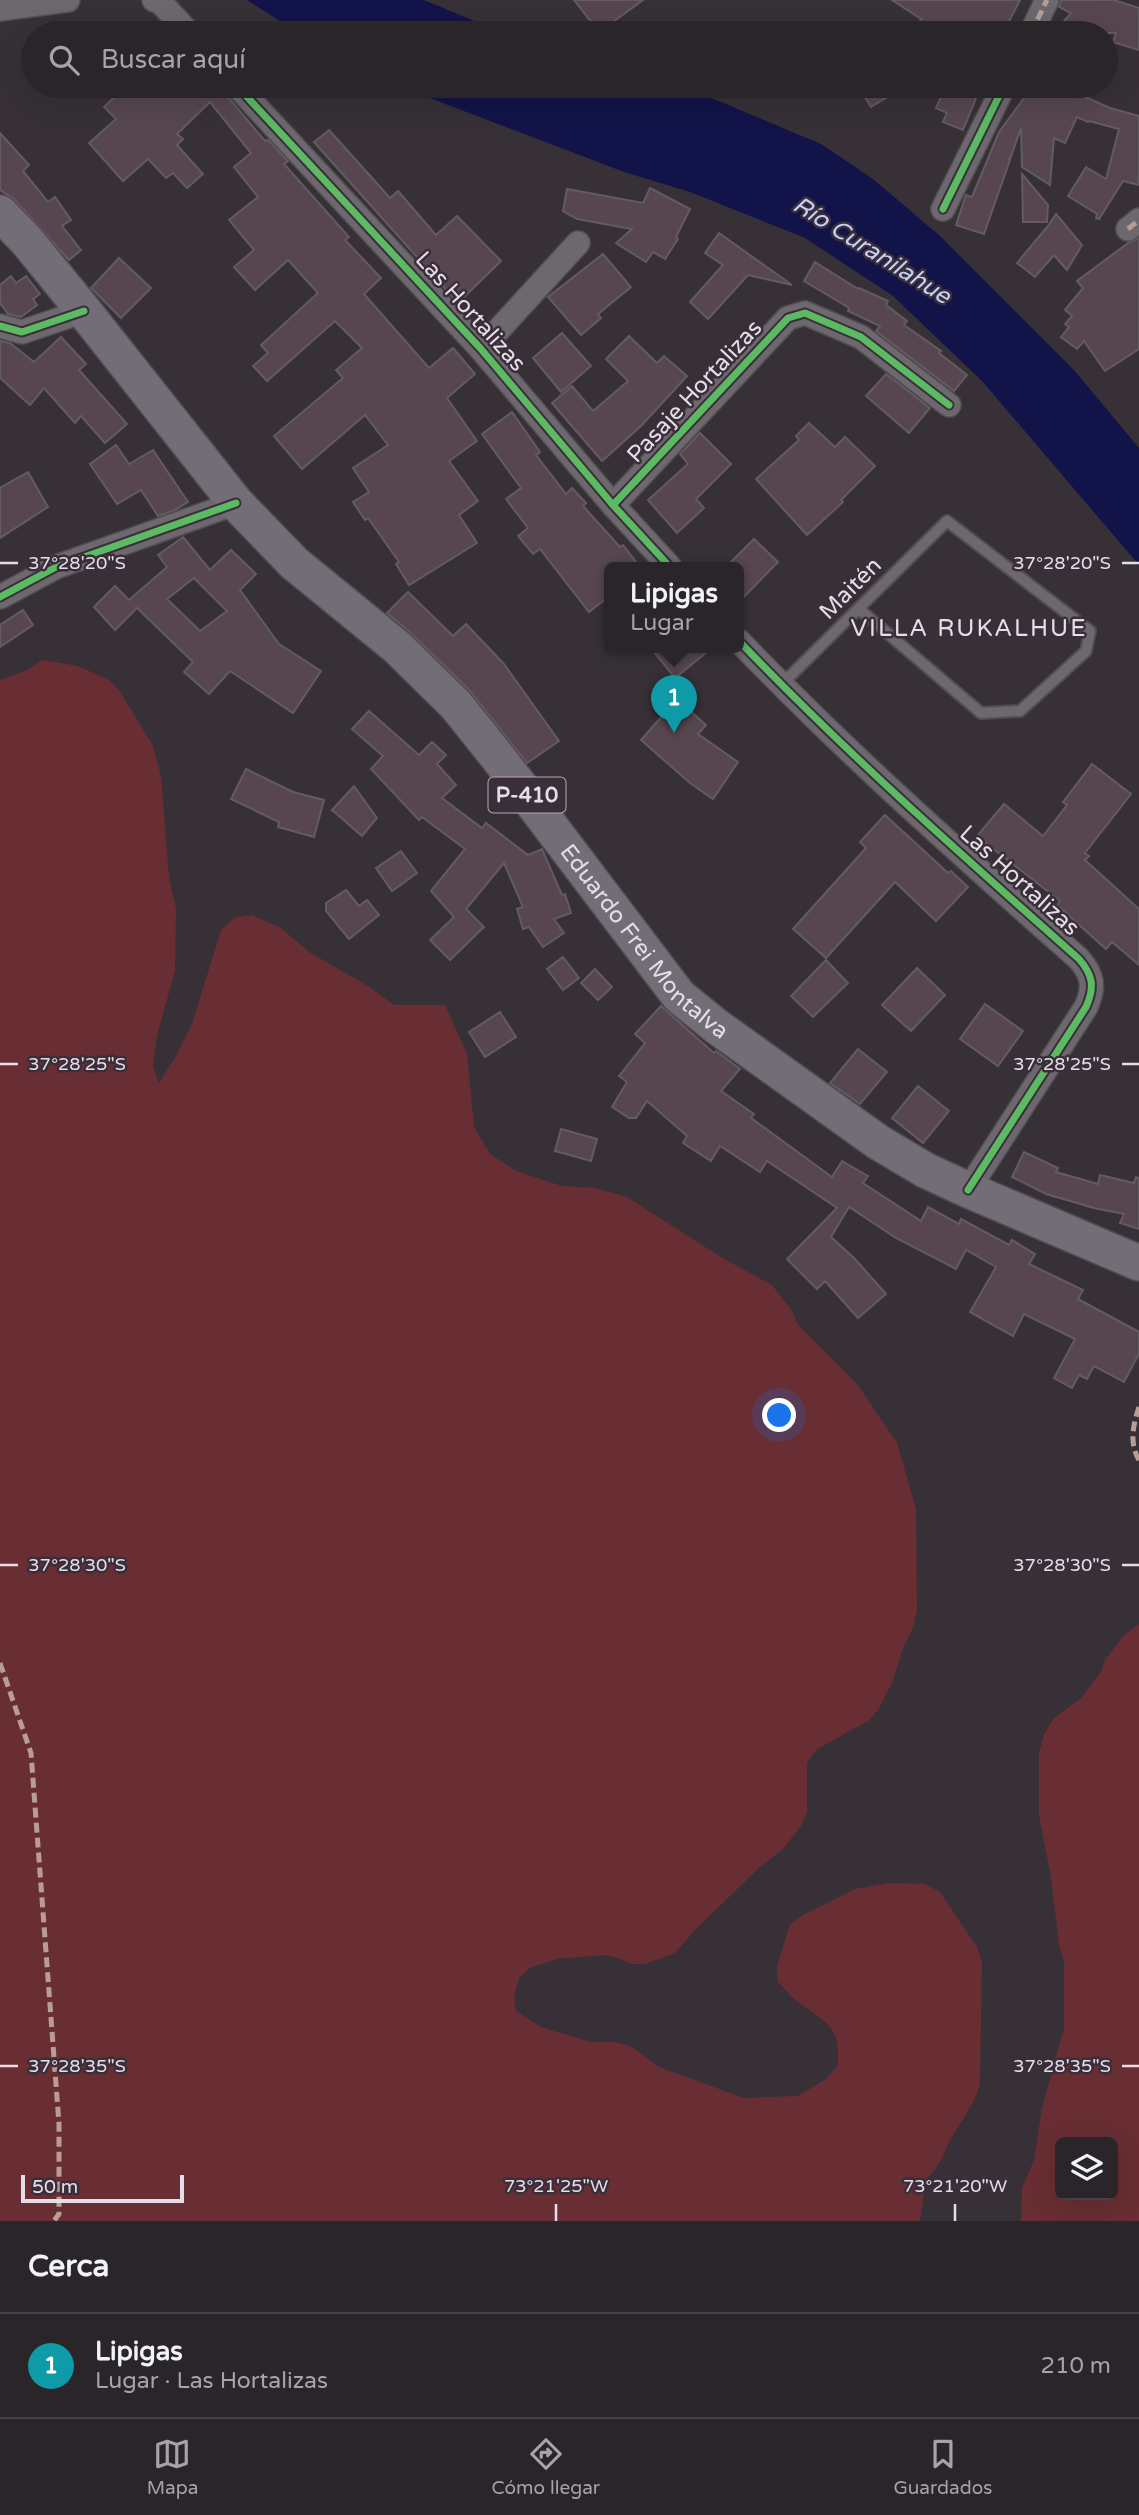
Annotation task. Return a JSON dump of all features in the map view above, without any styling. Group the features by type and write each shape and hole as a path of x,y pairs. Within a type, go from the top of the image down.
{"main road":[{"name":"Eduardo Frei Montalva","path":"0,213 27,241 84,311 236,503 294,563 397,647 456,705 679,996 716,1026 878,1142 925,1170 968,1191 1139,1263"}],"street":[{"path":"0,9 68,0"},
{"path":"154,0 160,2 178,21"},
{"path":"1037,21 1047,0"},
{"name":"Las Hortalizas","path":"248,98 481,349 613,505 665,562"},
{"path":"943,209 998,98"},
{"path":"481,349 578,243"},
{"path":"0,326 22,332 84,311"},
{"name":"Pasaje Hortalizas","path":"613,505 788,318 804,313 862,337 949,405"},
{"path":"0,597 56,566 89,557 236,503"},
{"name":"Las Hortalizas","path":"744,646 781,685 981,873 1079,959 1091,976 1093,986 1086,1007 968,1191"}],"lane":[{"name":"Maitén","path":"781,685 947,521 1090,631 1086,651 1020,710 981,713 859,609"}],"shaded area":[{"path":"42,660 78,666 109,680 119,690 153,746 161,776 169,878 176,909 175,971 157,1035 153,1067 159,1083 192,1024 221,930 234,918 252,915 281,928 309,952 368,986 394,1005 445,1005 467,1054 474,1127 490,1154 516,1171 562,1186 595,1188 627,1197 724,1259 772,1285 792,1311 798,1325 858,1385 897,1443 916,1509 917,1609 914,1625 892,1683 878,1710 868,1721 817,1749 807,1763 807,1812 801,1826 783,1849 760,1867 675,1953 645,1964 632,1964 605,1955 557,1959 530,1968 519,1978 514,1996 516,2011 541,2027 590,2042 616,2042 632,2047 659,2067 744,2098 798,2096 826,2079 838,2065 838,2053 835,2035 827,2023 796,2001 778,1982 777,1966 790,1924 855,1889 889,1883 925,1884 940,1892 977,1947 982,1962 980,2084 940,2162 926,2179 920,2221 0,2221 0,680 27,670"},
{"path":"1139,1624 1139,2221 1021,2221 1022,2188 1034,2160 1042,2108 1064,2028 1064,1961 1059,1945 1051,1878 1039,1815 1039,1753 1044,1735 1053,1719 1081,1698 1101,1672 1105,1660 1124,1635"}],"water":[{"path":"247,0 424,0 474,21 280,21"},
{"name":"Río Curanilahue","path":"430,98 712,98 821,144 873,179 940,236 1074,370 1139,448 1139,565 982,381 893,296 805,238 690,192 624,172"}],"building":[{"path":"574,0 643,0 614,21 590,21"},
{"path":"892,0 1020,0 1009,21 920,21 921,19"},
{"path":"1061,0 1114,0 1139,8 1139,50 1118,44 1118,21 1064,21 1071,13 1059,7"},
{"path":"113,98 229,98 265,141 268,140 288,161 284,164 349,237 345,240 381,278 364,294 429,368 453,348 475,374 447,398 477,441 449,461 478,501 459,515 477,543 409,585 396,564 399,562 368,518 365,520 353,502 369,492 353,468 388,445 365,415 302,469 274,436 343,378 336,370 362,348 335,321 267,381 253,366 268,353 261,345 318,293 288,260 255,290 234,267 254,250 229,220 258,197 234,167 251,153 210,102 177,134 183,139 177,145 203,174 187,188 173,173 166,178 148,159 123,181 89,143 116,119 104,107"},
{"path":"865,98 886,98 871,107"},
{"path":"941,98 976,98 963,130 943,122 947,113 936,108"},
{"path":"1024,98 1088,98 1139,116 1139,185 1123,181 1099,219 1096,218 1097,214 1068,196 1086,167 1106,179 1119,129 1077,117 1065,143 1054,138 1050,185 1022,167 1021,128 1010,159 1008,158 1010,160 984,234 956,225 966,195 972,197 999,132"},
{"path":"329,130 390,198 398,191 436,235 457,216 501,261 458,303 314,142"},
{"path":"0,133 29,165 23,171 48,202 55,197 71,220 62,226 81,250 69,260 14,199 0,190"},
{"path":"1022,174 1048,205 1047,222 1023,222"},
{"path":"650,188 690,209 676,237 678,239 665,259 653,252 646,262 616,243 632,229 577,219 563,211 567,189 643,203"},
{"path":"1056,214 1082,245 1067,270 1054,255 1035,277 1017,263"},
{"path":"719,233 792,285 748,275 708,319 690,302 723,265 705,253"},
{"path":"1139,238 1139,349 1105,371 1084,341 1077,349 1061,337 1069,327 1065,324 1072,316 1065,310 1083,288 1077,281 1128,243"},
{"path":"603,254 631,287 598,314 601,318 581,335 548,297"},
{"path":"119,258 151,288 121,318 91,288"},
{"path":"815,262 858,289 888,301 886,305 907,321 904,325 941,351 939,353 967,375 954,391 876,331 880,326 848,311 849,308 804,281"},
{"path":"11,276 16,283 26,276 40,294 33,299 37,305 21,317 8,314 0,303 0,285"},
{"path":"562,333 591,366 561,392 533,358"},
{"path":"629,336 657,363 664,356 687,376 641,426 602,461 552,403 572,386 593,411 628,381 606,359"},
{"path":"61,337 86,364 79,370 127,424 105,443 81,416 75,423 44,388 30,405 0,378 0,341 10,343 34,362"},
{"path":"886,374 930,408 909,433 866,396"},
{"path":"512,412 540,452 536,455 566,494 572,488 586,503 583,506 620,547 623,545 636,562 604,562 604,600 589,612 540,549 533,554 518,536 528,528 506,499 521,488 482,434"},
{"path":"809,423 835,447 845,437 875,466 841,500 843,502 807,535 756,479 799,440 796,436"},
{"path":"700,433 731,464 696,499 704,508 677,533 648,500 688,464 680,454"},
{"path":"116,445 129,464 153,450 188,502 158,516 141,490 117,504 90,464"},
{"path":"28,472 48,507 0,538 0,488"},
{"path":"183,537 210,570 231,550 256,574 240,590 279,644 321,671 293,713 230,671 209,694 184,672 193,662 137,608 115,630 94,607 115,586 129,600 167,567 158,555","holes":["194,578 227,611 200,631 167,599"]},
{"path":"754,539 778,562 744,597 744,562 731,562"},
{"path":"408,592 453,636 466,624 504,664 559,741 527,763 470,691 387,613"},
{"path":"23,610 33,625 0,647 0,625"},
{"path":"655,653 706,653 675,678"},
{"path":"677,699 706,725 698,734 738,762 713,799 690,783 641,740"},
{"path":"369,711 419,755 432,742 446,755 437,764 456,785 442,798 482,828 486,823 528,855 542,849 562,895 565,894 571,913 554,919 564,933 543,947 529,927 523,929 517,909 523,907 504,863 466,909 484,927 450,960 430,940 454,917 431,891 465,849 422,817 419,820 371,769 383,756 352,729"},
{"path":"1092,764 1131,794 1085,853 1089,856 1085,860 1139,909 1139,965 1112,942 1106,949 1057,905 1060,901 977,836 1004,804 1043,836 1067,805 1063,802"},
{"path":"246,769 293,792 324,800 314,837 278,827 279,822 231,799"},
{"path":"354,786 377,818 362,836 332,810"},
{"path":"885,815 948,873 951,871 968,887 936,921 895,882 826,958 793,929 866,848 860,842"},
{"path":"401,851 417,873 392,891 376,868"},
{"path":"346,890 359,906 367,900 379,915 349,939 326,911 326,903"},
{"path":"563,957 579,978 563,990 547,969"},
{"path":"826,960 848,983 813,1017 791,996"},
{"path":"917,968 945,995 911,1031 882,1005"},
{"path":"595,969 612,987 598,1000 581,983"},
{"path":"985,1004 1023,1031 998,1066 960,1039"},
{"path":"661,1006 714,1053 716,1051 740,1069 721,1091 754,1114 751,1118 832,1177 842,1161 868,1176 863,1183 921,1221 928,1207 959,1224 961,1219 1009,1245 1012,1240 1035,1254 1029,1264 1083,1290 1078,1299 1139,1332 1139,1354 1124,1382 1094,1366 1087,1379 1079,1375 1072,1388 1054,1378 1075,1339 1024,1314 1013,1336 970,1312 996,1267 966,1250 956,1269 896,1238 849,1207 831,1237 886,1294 858,1318 825,1281 817,1289 787,1259 837,1208 767,1161 760,1172 720,1146 711,1161 683,1143 687,1136 647,1101 636,1118 629,1118 612,1107 627,1082 619,1076 645,1043 635,1034"},
{"path":"500,1012 516,1037 485,1057 469,1032"},
{"path":"858,1049 887,1072 860,1104 830,1083"},
{"path":"918,1086 949,1111 923,1143 892,1118"},
{"path":"561,1129 597,1139 591,1161 555,1151"},
{"path":"1024,1152 1058,1168 1056,1172 1098,1184 1100,1175 1134,1183 1136,1177 1139,1178 1139,1229 1120,1223 1124,1214 1046,1194 1012,1177"}],"marked path":[{"path":"1037,21 1047,0"},
{"path":"1128,229 1139,220"},
{"path":"1139,1407 1133,1434 1139,1460"},
{"path":"0,1663 31,1753 59,2124 59,2214 54,2221"}],"cycle path":[{"path":"248,98 481,349 613,505 665,562"},
{"path":"943,209 998,98"},
{"path":"0,326 22,332 84,311"},
{"path":"613,505 788,318 805,313 861,337 949,405"},
{"path":"0,597 56,567 236,503"},
{"path":"744,646 863,764 1079,959 1090,976 1091,993 1086,1007 968,1190"}],"place":[{"name":"Lipigas","path":"674,733"}],"district":[{"name":"VILLA RUKALHUE","path":"969,628"}]}
